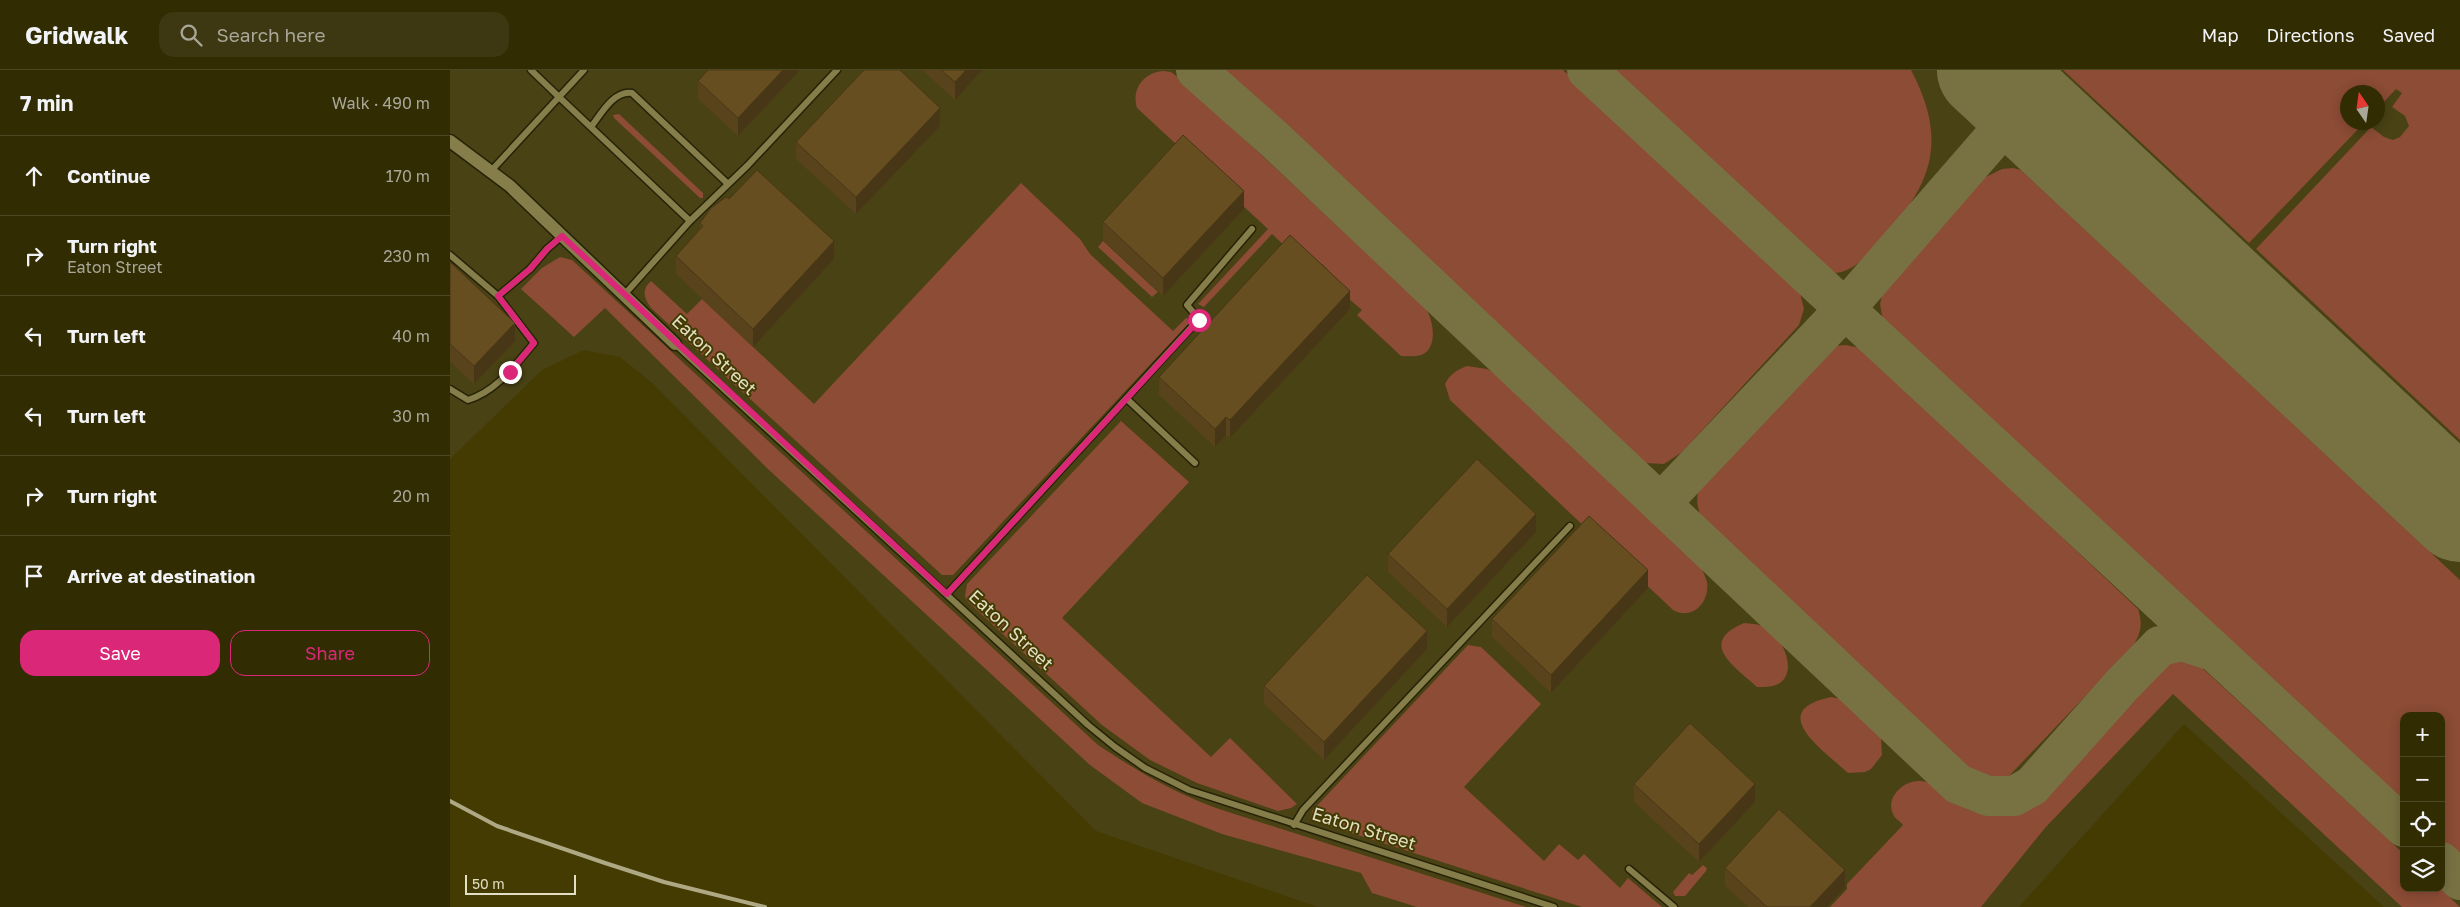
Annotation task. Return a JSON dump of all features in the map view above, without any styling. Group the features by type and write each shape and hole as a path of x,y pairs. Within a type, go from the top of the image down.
{"street":[{"name":"Eaton Street","path":"450,141 491,171 676,344"}],"lane":[{"path":"531,70 690,221"},
{"path":"491,171 584,70"},
{"path":"624,295 690,221 838,70"},
{"path":"591,126 618,95 626,92 632,94 728,184"},
{"path":"947,594 1199,320 1187,305 1252,229"},
{"path":"498,296 530,269 547,249 562,236"},
{"path":"450,255 498,296 534,343 510,372 483,395 468,400 450,389"},
{"name":"Eaton Street","path":"676,344 1088,725 1145,768 1189,790 1554,907"},
{"path":"1127,399 1195,463"},
{"path":"1294,825 1303,810 1570,526"},
{"path":"1629,869 1674,907"}],"shaded area":[{"path":"450,70 2460,70 2460,907 2384,907 2184,724 2019,907 1318,907 1096,831 652,383 620,357 584,350 542,370 450,459"},
{"path":"1219,70 1563,70 1800,293 1804,309 1799,325 1682,452 1664,464 1645,463"},
{"path":"1614,70 1911,70 1922,95 1929,118 1931,140 1929,160 1923,180 1913,200 1881,240 1856,265 1836,273 1824,266"},
{"path":"2063,70 2460,70 2460,440 2256,249 2368,130 2375,130 2384,137 2393,140 2400,137 2409,126 2405,116 2392,107 2402,93 2396,89 2385,101 2385,85 2340,85 2340,130 2357,130 2249,243"},
{"path":"1164,71 1171,72 1179,78 1426,309 1431,320 1433,334 1430,347 1426,352 1419,356 1401,356 1357,315 1362,310 1322,276 1328,270 1322,264 1318,268 1289,250 1272,234 1204,307 1198,304 1268,229 1137,108 1136,94 1141,83 1145,78"},
{"path":"619,114 703,193 703,198 700,198 614,118 613,115"},
{"path":"2013,168 2021,170 2460,580 2460,860 2445,846 2445,712 2400,712 2400,803 1883,320 1880,304 1884,287 1984,178 2002,169"},
{"path":"1021,183 1080,239 1090,254 1173,331 1186,318 1191,321 953,575 942,575 651,308 645,297 645,291 651,281 687,314 702,299 814,404"},
{"path":"1103,241 1158,292 1152,297 1098,247"},
{"path":"560,257 572,260 1098,745 1156,781 1186,796 1219,809 1526,907 1417,907 1372,893 1361,873 1222,834 1142,803 1090,765 769,470 605,308 574,337 521,289 542,268"},
{"path":"1846,345 1860,348 1869,355 2138,609 2140,628 2133,646 2009,776 1989,780 1972,773 1703,521 1701,516 1697,496 1702,481 1823,352 1832,346"},
{"path":"1467,366 1487,369 1494,373 1698,563 1707,582 1706,596 1699,608 1687,613 1673,610 1450,400 1445,384 1454,373"},
{"path":"1121,421 1189,482 1062,618 1211,757 1230,738 1297,804 1291,808 1278,811 1197,783 1150,760 1102,725 968,602 965,596 967,584"},
{"path":"1744,623 1767,628 1781,643 1785,651 1788,668 1786,676 1781,682 1773,686 1757,687 1730,663 1724,655 1721,647 1723,638 1730,631"},
{"path":"1468,645 1481,647 1541,704 1464,787 1544,861 1559,844 1578,860 1584,854 1620,888 1628,878 1662,907 1582,907 1311,820 1312,811"},
{"path":"2179,660 2198,664 2400,850 2400,892 2444,892 2460,907 2402,907 2173,694 2045,828 1981,907 1830,907 1847,889 1847,884 1903,825 1894,815 1891,808 1894,796 1902,787 1914,781 1925,781 1965,808 1977,813 2003,813 2027,804 2049,787 2157,671 2168,663"},
{"path":"1831,697 1846,700 1875,728 1881,737 1882,755 1871,769 1865,772 1848,773 1814,743 1805,732 1801,721 1802,712 1812,703"},
{"path":"1703,865 1707,868 1706,871 1685,896 1675,896 1673,892 1689,873 1692,875"}],"building":[{"path":"708,70 783,70 738,118 698,81"},
{"path":"864,70 900,70 940,108 856,197 796,142"},
{"path":"941,70 966,70 955,82"},
{"path":"1183,135 1244,191 1163,278 1103,222"},
{"path":"757,170 834,241 753,329 676,256 703,226 700,223 711,208 726,197 729,199"},
{"path":"1290,235 1350,291 1230,420 1226,417 1215,429 1159,377"},
{"path":"450,262 515,323 474,366 450,344"},
{"path":"1477,459 1536,514 1447,609 1388,554"},
{"path":"1589,516 1648,570 1551,675 1492,619"},
{"path":"1367,575 1427,631 1324,742 1264,686"},
{"path":"1690,723 1755,784 1699,844 1634,784"},
{"path":"1779,809 1845,870 1810,907 1767,907 1725,868"}],"taxiway":[{"path":"1196,70 1275,140 1958,784 1988,796 2014,796 2032,786 2122,685 2160,646 2182,641 2213,651"},
{"path":"1587,70 2400,823"},
{"path":"1661,503 1844,310 2023,104"},
{"path":"2445,866 2460,880"}],"runway":[{"path":"1987,70 2460,512"}],"railway":[{"path":"450,801 497,826 605,863 664,882 765,907"}],"route":[{"path":"510,372 534,343 498,296 530,269 547,249 562,236 947,594 1199,320"}]}
